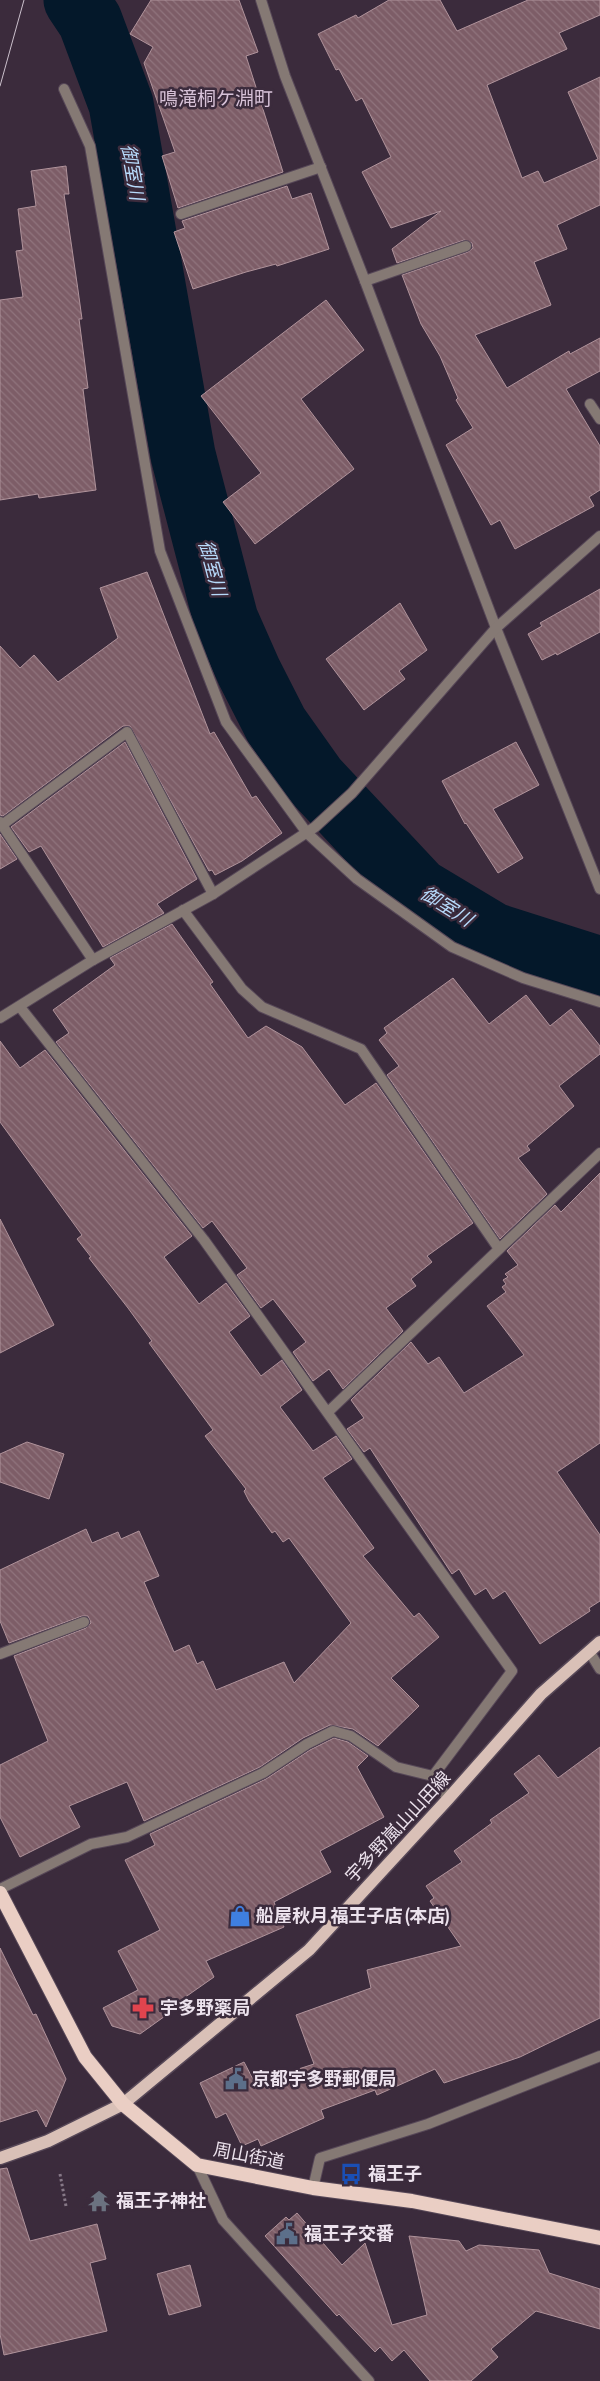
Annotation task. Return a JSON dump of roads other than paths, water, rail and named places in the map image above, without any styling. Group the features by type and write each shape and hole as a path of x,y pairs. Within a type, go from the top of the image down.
{"highway":[{"name":"周山街道","path":"0,1893 85,2058 123,2104 197,2165 313,2188 412,2201 600,2238"}],"main road":[{"name":"宇多野嵐山山田線","path":"0,2158 48,2141 123,2104 308,1950 448,1799 541,1694 600,1642"}],"street":[{"path":"262,0 285,76 365,281 496,628 600,890"},
{"path":"64,89 90,146 160,551 226,722 311,830 357,879 452,947 522,978 600,1002"},
{"path":"181,214 321,167"},
{"path":"365,281 466,246"},
{"path":"590,404 600,419"},
{"path":"0,1018 93,960 212,894 311,830 352,793 496,628 600,536"},
{"path":"93,960 1,824 127,732 212,894"},
{"path":"184,910 242,989 262,1008 361,1049 499,1249"},
{"path":"20,1007 204,1240 512,1671 433,1776"},
{"path":"328,1412 600,1153"},
{"path":"0,1654 84,1622"},
{"path":"589,1651 600,1669"},
{"path":"0,1889 91,1844 127,1837 263,1773 334,1730 351,1736 396,1767 433,1776 448,1799"},
{"path":"313,2188 320,2158 428,2124 600,2056"},
{"path":"197,2165 223,2220 369,2381"}],"waterway":[{"name":"御室川","path":"76,0 90,21 121,104 183,455 226,620 249,672 276,725 315,780 418,890 493,935 600,969"}],"tram line":[{"path":"0,86 24,0"}],"place":[{"name":"船屋秋月 福王子店 (本店)","path":"240,1916"},
{"name":"宇多野薬局","path":"143,2008"},
{"name":"京都宇多野郵便局","path":"236,2079"},
{"name":"福王子","path":"351,2174"},
{"name":"福王子神社","path":"99,2201"},
{"name":"福王子交番","path":"287,2234"}],"district":[{"name":"鳴滝桐ケ淵町","path":"216,98"}]}
